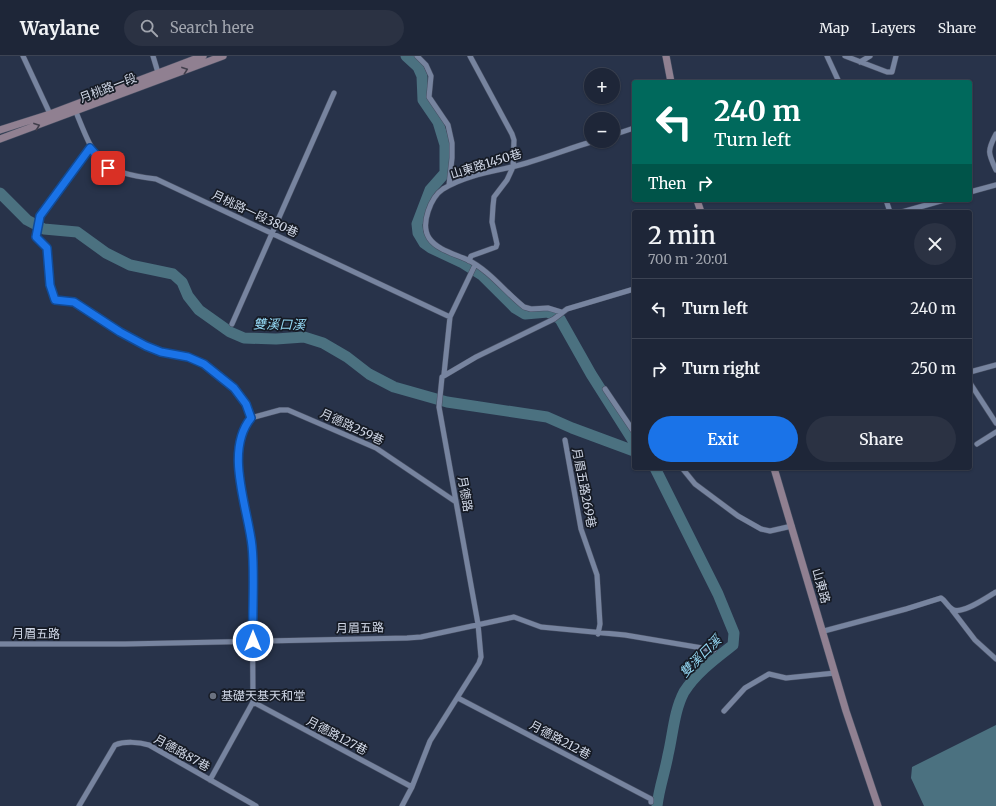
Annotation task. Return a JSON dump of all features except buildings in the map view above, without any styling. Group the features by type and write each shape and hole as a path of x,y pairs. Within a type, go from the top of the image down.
{"street":[{"path":"23,56 51,117"},
{"path":"153,56 159,76"},
{"name":"月桃路一段","path":"0,130 76,112 203,56"},
{"name":"月桃路一段","path":"0,139 51,117 159,76 223,56"},
{"path":"417,56 426,65 431,76 430,97 448,125 452,143 449,185"},
{"path":"469,261 471,256 496,247 497,244 492,222 494,197 507,180 513,167 514,153 512,134 470,56"},
{"path":"666,56 671,80"},
{"path":"827,56 838,80"},
{"path":"845,56 888,72 892,72 896,56"},
{"path":"860,62 870,56"},
{"path":"232,324 334,93"},
{"name":"月桃路一段380巷","path":"76,112 90,148 108,168 129,176 156,179 450,316"},
{"path":"620,133 632,129"},
{"path":"996,134 989,148 988,154 996,170"},
{"name":"山東路1450巷","path":"561,312 548,308 531,309 524,306 484,270 436,245 428,237 425,229 425,221 435,198 441,190 449,185 492,171 513,167 584,144"},
{"path":"90,148 40,216 36,237 47,248 50,285 55,300 74,302 124,335 146,346 161,352 188,357 204,364 234,388 246,404 251,418 241,436 239,460 240,485 252,546 253,702 210,780"},
{"path":"972,191 996,185"},
{"path":"909,210 937,202"},
{"name":"月德路","path":"402,806 412,787 424,753 481,657 478,624 439,407 450,316 475,265"},
{"path":"444,374 554,319 561,312 632,290"},
{"path":"972,371 996,365"},
{"path":"972,386 996,423"},
{"path":"605,388 632,429"},
{"name":"月德路259巷","path":"251,418 280,410 288,410 376,448 456,502"},
{"path":"977,444 996,432"},
{"name":"月眉五路269巷","path":"565,440 581,529 597,575 600,624 598,634"},
{"path":"684,470 695,484 732,512 760,529 770,531 792,526"},
{"name":"山東路","path":"775,470 824,631 846,711 878,806"},
{"path":"952,610 958,611 965,609 996,592"},
{"path":"824,631 906,609 940,598 945,601 975,640 996,659"},
{"name":"月眉五路","path":"0,644 253,641 421,637 514,617 541,628 598,634 625,635 714,650"},
{"path":"724,711 746,688 769,674 786,678 835,673"},
{"name":"月德路212巷","path":"458,698 651,799 651,802"},
{"name":"月德路127巷","path":"253,702 412,787"},
{"name":"月德路87巷","path":"79,806 115,744 120,742 141,742 149,745 256,806"}],"water":[{"path":"996,725 996,806 924,806 911,778 912,767"}],"waterway":[{"path":"406,56 418,67 422,76 423,100 438,122 445,145 445,173 430,190 417,224 418,233 424,243 431,248 463,263 482,275 515,308 525,314 548,312 560,319 591,374 632,439"},
{"name":"雙溪口溪","path":"0,193 27,220 44,229 77,232 106,253 130,265 173,274 182,282 188,296 199,310 230,332 244,338 276,339 304,337 323,343 347,357 369,374 394,387 447,402 547,417 632,450"},
{"name":"雙溪口溪","path":"656,470 718,594 734,633 733,645 700,672 684,692 676,715 657,806"}],"place":[{"name":"基礎天基天和堂","path":"213,696"}],"route":[{"path":"108,168 90,148 40,216 36,237 47,248 50,285 55,300 74,302 134,341 161,352 174,356 188,357 204,364 234,388 246,404 251,418 241,436 239,460 240,485 252,546 253,641"}]}
